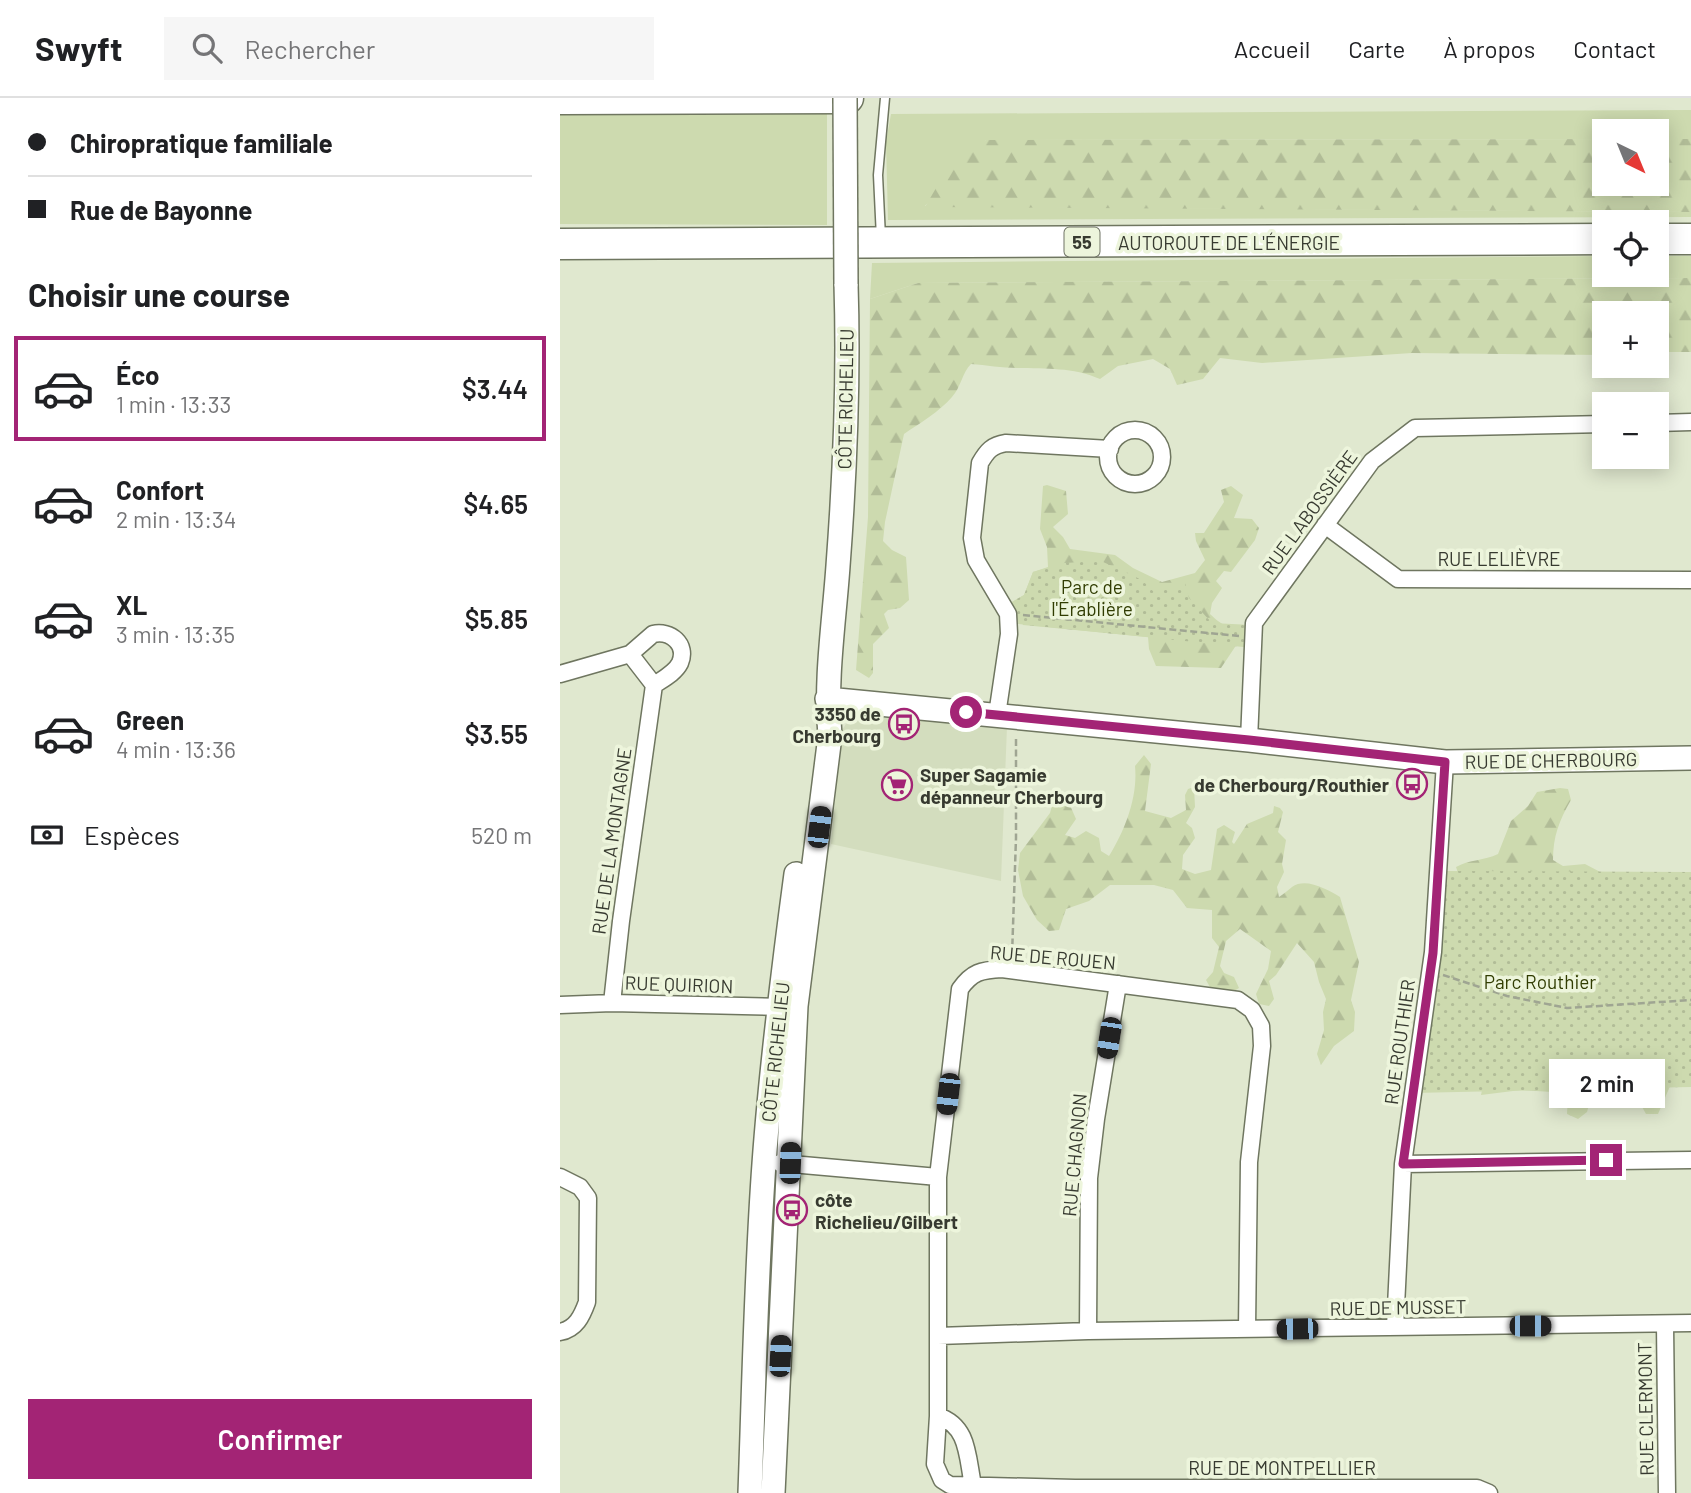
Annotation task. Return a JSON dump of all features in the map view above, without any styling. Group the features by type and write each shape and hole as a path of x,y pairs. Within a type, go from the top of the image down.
{"highway":[{"path":"560,99 847,98"},
{"name":"AUTOROUTE DE L'ÉNERGIE","path":"560,244 1592,239"},
{"path":"1669,239 1691,239"}],"street":[{"name":"CÔTE RICHELIEU","path":"750,1493 756,1299 764,1163 787,1007 815,736 827,699 844,468 847,98"},
{"path":"1669,423 1691,422"},
{"name":"RUE LABOSSIÈRE","path":"1249,740 1254,623 1371,461 1415,428 1592,424"},
{"path":"1006,717 1008,614 976,560 972,538 980,463 995,444 1110,449"},
{"name":"RUE LELIÈVRE","path":"1325,525 1398,579 1691,580"},
{"path":"560,674 631,654 653,634 667,634 678,642 681,649 680,663 669,675 654,684 631,654"},
{"name":"RUE DE LA MONTAGNE","path":"612,1003 654,684"},
{"name":"RUE DE CHERBOURG","path":"827,699 1445,762 1691,758"},
{"name":"RUE ROUTHIER","path":"1395,1328 1403,1164 1430,971 1445,762"},
{"name":"RUE DE ROUEN","path":"973,1485 950,1485 942,1480 935,1464 938,1416 938,1177 960,989 969,977 981,970 1012,970 1238,1000 1252,1010 1261,1026 1262,1046 1248,1162 1247,1329"},
{"name":"RUE CHAGNON","path":"1088,1331 1089,1178 1118,984"},
{"name":"RUE QUIRION","path":"560,1005 612,1003 787,1007"},
{"name":"CÔTE RICHELIEU","path":"773,1493 790,1163 787,1007"},
{"path":"1403,1164 1691,1160"},
{"path":"764,1163 938,1177"},
{"path":"560,1177 580,1187 588,1198 587,1302 576,1323 569,1330 560,1332"},
{"name":"RUE DE MUSSET","path":"938,1336 1088,1331 1691,1323"},
{"name":"RUE CLERMONT","path":"1665,1325 1667,1493"},
{"path":"938,1416 950,1420 959,1428 973,1485"},
{"name":"RUE DE MONTPELLIER","path":"973,1485 1074,1490 1477,1488 1489,1493"}],"lane":[{"path":"881,244 878,175 885,98"}],"path":[{"path":"1008,614 1253,638"},
{"path":"1006,717 1016,838 1012,970"},
{"path":"1430,971 1507,996 1567,1007 1691,1000"}],"shaded area":[{"path":"860,716 1007,727 1001,881 831,844 842,730 848,721"}],"green space":[{"path":"1691,110 1691,139 1670,139 1670,119 1592,119 1592,139 986,140 925,206 1592,211 1592,217 888,220 886,142 891,114"},
{"path":"827,112 827,225 560,224 560,113"},
{"path":"1592,139 1592,196 1670,196 1670,139 1691,139 1691,212 925,207 950,164 986,140"},
{"path":"1669,212 1691,212 1691,217 1669,217"},
{"path":"1592,256 1592,279 918,283 870,299 872,263"},
{"path":"1669,256 1691,256 1691,278 1669,278"},
{"path":"1669,278 1691,278 1691,352 1669,352 1669,301 1592,301 1592,355 1412,353 1262,363 1220,358 1203,379 1177,385 1170,369 1153,359 1118,366 1100,379 1069,371 971,364 947,402 904,434 883,541 892,550 906,557 909,600 900,608 888,610 884,614 889,628 873,644 873,673 869,678 856,670 868,517 870,299 918,283 1592,279 1592,287 1669,287"},
{"path":"1043,486 1066,491 1068,514 1053,527 1070,549 1115,555 1133,568 1162,582 1195,573 1205,560 1195,533 1204,533 1224,502 1221,490 1231,486 1243,495 1234,518 1252,519 1259,528 1255,540 1231,572 1224,571 1216,581 1222,588 1212,603 1210,614 1239,641 1221,668 1156,666 1149,649 1148,637 1023,625 1014,601 1024,595 1033,572 1048,567 1047,547 1040,529"},
{"name":"Parc de l'Érablière","path":"1101,561 1142,580 1155,593 1185,583 1189,598 1212,623 1252,625 1253,648 1008,623 1008,604 1024,595 1033,572 1064,563"},
{"path":"1144,755 1151,764 1145,811 1171,818 1186,810 1185,795 1188,789 1194,787 1195,807 1186,823 1192,828 1195,838 1183,855 1182,869 1195,874 1211,870 1217,829 1224,825 1235,832 1232,842 1234,844 1247,824 1273,813 1274,806 1283,812 1278,832 1286,840 1282,864 1284,872 1277,887 1279,897 1292,887 1304,883 1340,897 1359,962 1351,1000 1355,1012 1354,1031 1334,1046 1321,1065 1317,1054 1324,1030 1323,1012 1326,999 1314,962 1297,943 1269,981 1274,999 1269,1006 1259,1004 1256,994 1268,969 1271,951 1240,929 1226,941 1220,966 1224,973 1234,977 1239,988 1229,994 1211,989 1206,980 1213,972 1219,947 1212,938 1212,910 1187,908 1173,890 1154,885 1110,885 1089,901 1066,909 1059,930 1049,931 1037,920 1023,896 1018,870 1020,853 1050,813 1053,802 1069,803 1076,819 1065,835 1075,838 1086,831 1099,838 1101,851 1109,856 1129,813 1135,766"},
{"name":"Parc Routhier","path":"1568,789 1571,800 1558,829 1553,860 1563,866 1585,864 1606,875 1671,1084 1658,1114 1646,1114 1641,1105 1645,1091 1624,1090 1607,1097 1591,1098 1587,1112 1578,1119 1567,1114 1568,1093 1521,1090 1481,1095 1487,1066 1461,882 1456,867 1498,854 1511,821 1528,806 1537,792"},
{"name":"Parc Routhier","path":"1438,871 1691,872 1691,1087 1413,1093"}],"place":[{"name":"3350 de Cherbourg","path":"904,724"},
{"name":"de Cherbourg/Routhier","path":"1412,784"},
{"name":"Super Sagamie dépanneur Cherbourg","path":"897,785"},
{"name":"côte Richelieu/Gilbert","path":"792,1210"}],"route":[{"path":"966,712 1445,762 1433,953 1403,1164 1606,1160"}]}
